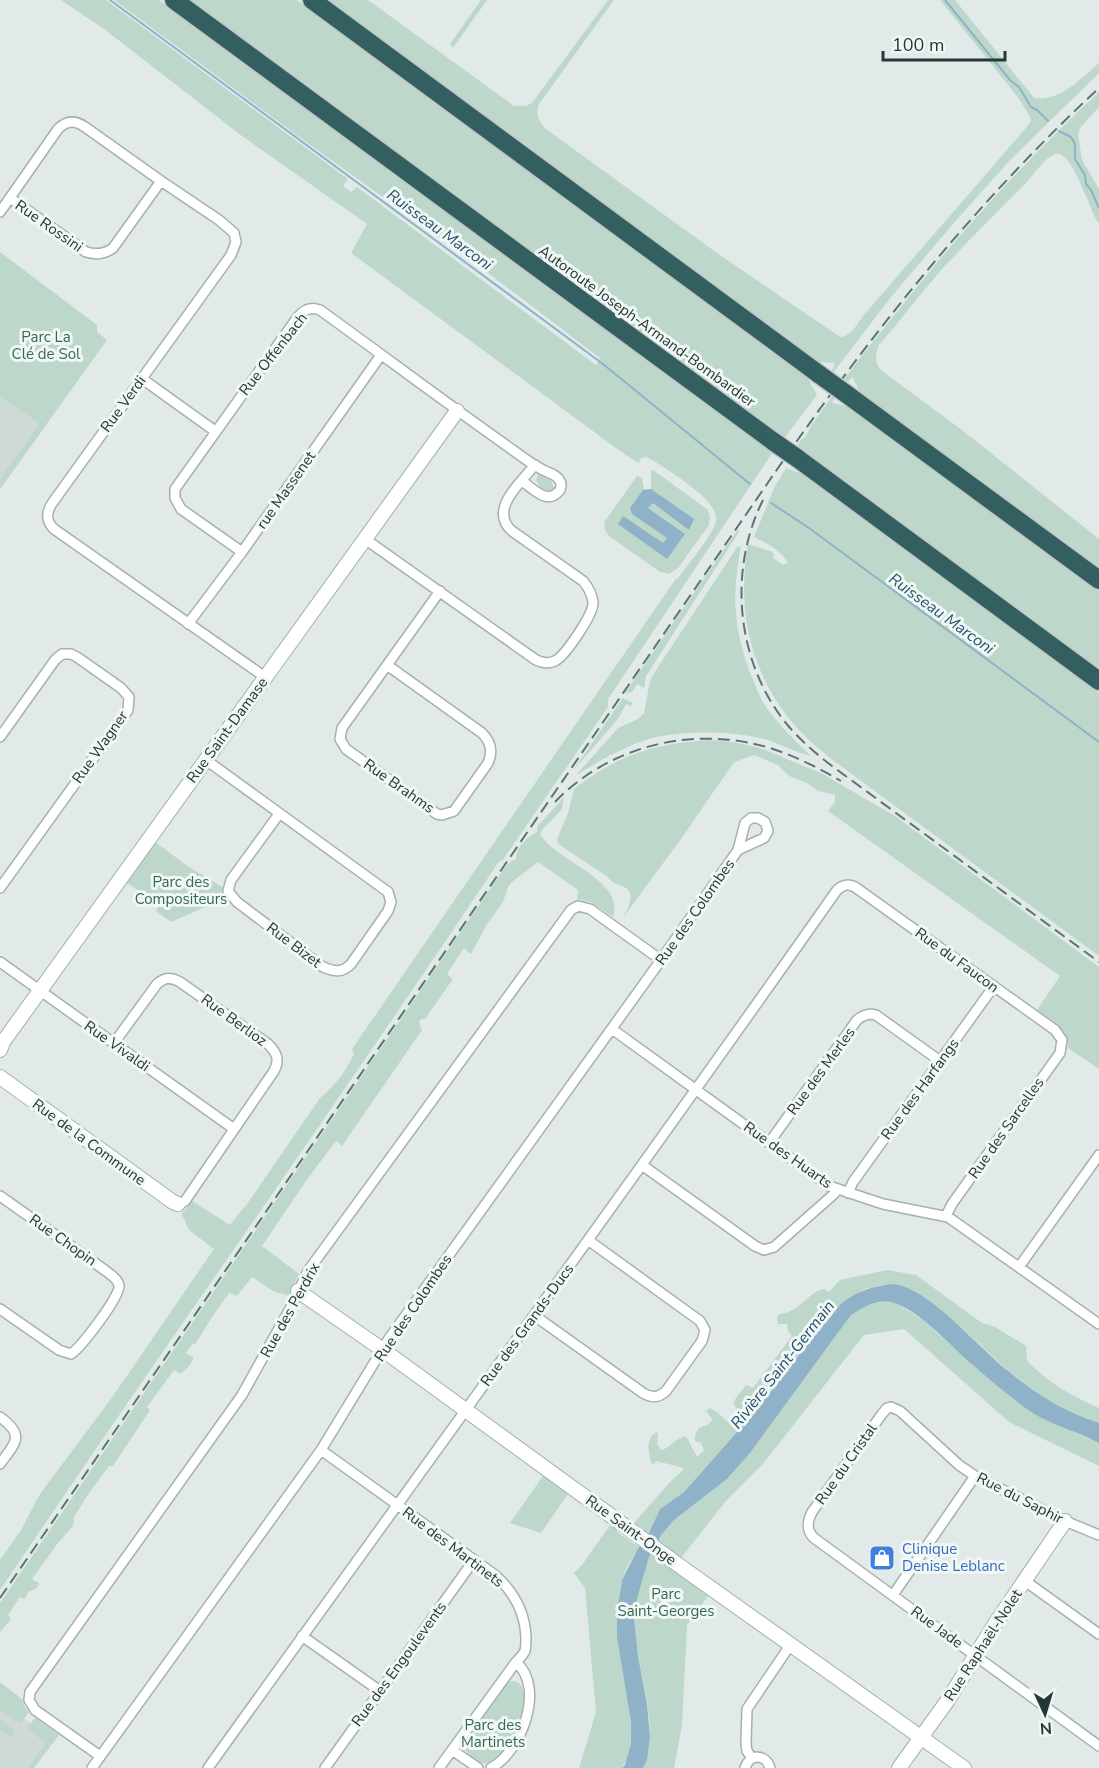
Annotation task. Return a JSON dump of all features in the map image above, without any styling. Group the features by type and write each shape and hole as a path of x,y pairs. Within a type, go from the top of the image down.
{"highway":[{"name":"Autoroute Joseph-Armand-Bombardier","path":"174,0 1099,681"},
{"path":"312,0 1099,580"}],"street":[{"name":"Rue Verdi","path":"10,198 58,129 68,122 80,123 231,230 236,237 231,255 50,507 47,520 54,529 265,677"},
{"name":"Rue Rossini","path":"10,198 86,252 100,254 113,248 161,181"},
{"path":"0,212 10,198"},
{"name":"Rue Offenbach","path":"242,552 181,509 175,498 175,489 297,318 307,309 320,310 457,411 535,465 558,478 561,484 560,491 554,496 546,496 522,481"},
{"name":"rue Massenet","path":"188,624 242,552 381,355"},
{"path":"141,378 215,432"},
{"name":"Rue Saint-Damase","path":"0,1050 3,1042 457,411"},
{"path":"365,539 536,660 550,663 562,656 591,614 593,603 590,591 583,581 512,531 505,523 502,513 504,504 535,465"},
{"name":"Rue Brahms","path":"387,665 482,733 490,743 488,763 454,811 442,815 437,814 346,749 340,739 342,728 387,665 440,591"},
{"name":"Rue Wagner","path":"0,736 55,660 62,654 77,657 121,687 129,697 128,710 0,888"},
{"name":"Rue Bizet","path":"206,760 385,889 390,895 391,902 388,911 351,964 344,970 334,971 323,967 237,902 228,891 234,876 279,814"},
{"name":"Rue des Colombes","path":"92,1768 321,1450 383,1350 738,850"},
{"name":"Rue du Faucon","path":"848,885 855,887 1055,1030 1062,1040"},
{"name":"Rue des Grands-Ducs","path":"208,1768 535,1316 837,890 848,885"},
{"name":"Rue des Perdrix","path":"100,1756 35,1710 29,1700 30,1692 242,1395 308,1271 567,913 578,906 586,907 661,960"},
{"name":"Rue Vivaldi","path":"0,962 234,1129"},
{"name":"Rue Berlioz","path":"114,1043 158,984 166,978 171,978 268,1044 278,1058 276,1068 185,1201 178,1204"},
{"name":"Rue des Harfangs","path":"849,1193 853,1182 994,986"},
{"name":"Rue des Merles","path":"769,1143 862,1016 876,1015 940,1061"},
{"name":"Rue des Huarts","path":"612,1029 829,1186 883,1204 946,1216 1096,1322"},
{"name":"Rue des Sarcelles","path":"946,1216 952,1204 1060,1053 1062,1040"},
{"name":"Rue de la Commune","path":"0,1077 178,1204"},
{"path":"1019,1267 1099,1155"},
{"path":"642,1166 755,1246 764,1250 771,1250 837,1189"},
{"name":"Rue Chopin","path":"0,1309 59,1350 71,1354 112,1304 119,1289 118,1281 106,1271 2,1200"},
{"path":"535,1316 643,1393 652,1397 666,1391 702,1341 705,1330 700,1321 588,1240"},
{"name":"Rue Saint-Onge","path":"298,1291 964,1768"},
{"path":"1096,1322 1099,1311"},
{"name":"Rue du Saphir","path":"891,1407 900,1411 959,1465 975,1476 1065,1521 1099,1535"},
{"name":"Rue du Cristal","path":"807,1527 812,1512 882,1414 891,1407"},
{"path":"0,1417 11,1425 16,1434 15,1441 0,1464"},
{"name":"Rue des Martinets","path":"321,1450 495,1575 512,1593 520,1608 525,1630 524,1653 439,1768"},
{"path":"893,1595 975,1476"},
{"name":"Rue Raphaël-Nolet","path":"899,1768 948,1701 1004,1611 1065,1521"},
{"name":"Rue Jade","path":"807,1527 814,1538 1099,1746"},
{"name":"Rue des Engoulevents","path":"325,1768 474,1560"},
{"path":"1025,1581 1099,1634"},
{"path":"302,1636 380,1691"},
{"path":"752,1758 747,1751 746,1744 747,1709 791,1644"},
{"path":"491,1768 503,1759 515,1745 527,1714 528,1681 524,1670 516,1662"},
{"path":"452,1750 478,1768"},
{"path":"745,1768 746,1763 752,1758 761,1757 765,1759 770,1768"}],"shaded area":[{"path":"0,396 44,428 0,489"},
{"path":"0,1701 54,1740 34,1768 0,1768"}],"green space":[{"path":"61,0 106,0 348,179 343,186 351,192 357,187 596,365 600,358 471,260 114,0 159,0 773,452 608,699 608,707 502,861 500,860 0,1590 0,1560 21,1530 40,1494 113,1396 214,1249 189,1230 181,1213 192,1201 230,1225 245,1207 320,1098 344,1072 354,1054 352,1049 675,580 705,541 716,521 715,513 710,505 692,487 646,457 641,458 638,463 620,451 351,253 367,224 242,136 104,29"},
{"path":"188,0 297,0 806,375 817,395 783,440"},
{"path":"328,0 368,0 514,106 526,106 532,103 608,0 614,0 539,104 538,118 541,123 546,129 717,253 840,337 848,335 853,330 1031,121 1017,96 940,0 955,0 1034,98 1062,93 1099,63 1099,73 1010,160 953,224 891,297 833,373 831,372 835,363 816,362"},
{"path":"481,0 487,0 453,48 450,44"},
{"path":"1099,92 1099,107 1080,128 1078,135 1082,160 1099,189 1099,224 1071,165 1059,154 1051,156 935,277 879,345 876,359 882,371 962,430 1099,539 1099,570 858,392 852,377 847,383 843,380 911,294 974,220 1035,154"},
{"name":"Parc La Clé de Sol","path":"0,252 97,325 97,332 107,340 0,489 0,479 39,424 0,396"},
{"path":"833,395 835,396 832,403 850,407 1099,591 1099,673 795,449"},
{"path":"786,468 805,475 1099,692 1099,956 834,761 803,734 769,689 751,643 746,619 745,569 748,544 770,551 774,554 773,558 783,565 788,562 769,545 754,537 775,486"},
{"path":"653,470 707,509 710,516 709,525 678,568 669,574 660,572 609,536 604,527 605,521 637,476 642,478 644,490 651,489 651,471"},
{"path":"538,475 551,479 554,488 551,491 541,489 536,480"},
{"path":"738,529 739,532 646,676 644,688 637,684 632,692 625,693"},
{"path":"741,546 735,594 737,624 749,670 769,711 811,756 760,738 718,733 673,734 637,743 576,775 618,728 638,719 644,713 650,681 658,667 737,547"},
{"path":"623,698 633,703 631,706 626,704 618,719 572,772"},
{"path":"710,740 760,748 821,773 895,816 1099,967 1099,1069 1068,1048 1066,1035 1062,1030 1037,1010 1060,976 828,811 835,802 835,795 818,791 807,783 789,776 778,765 754,755 734,762 622,919 631,896 626,888 558,844 557,839 568,813 574,789 606,767 638,753 671,744"},
{"path":"564,797 562,809 540,834 548,844 587,871 609,892 614,904 613,917 591,902 577,899 578,890 538,862 512,882 503,902 486,926 471,954 464,948 447,974 453,979 425,1019 419,1022 422,1030 342,1146 336,1141 262,1246 299,1274 289,1296 273,1291 252,1277 237,1296 229,1293 196,1343 186,1353 194,1358 189,1366 181,1374 174,1370 147,1407 150,1410 113,1466 109,1466 87,1496 73,1519 72,1527 32,1579 39,1583 38,1587 28,1592 26,1598 20,1597 8,1615 11,1619 0,1632 0,1603 503,870 516,859 523,843 537,832 537,827"},
{"name":"Parc des Compositeurs","path":"155,842 189,867 224,888 225,898 171,922 156,911 159,905 126,882"},
{"path":"887,1270 916,1275 982,1323 995,1327 1026,1346 1027,1361 1043,1376 1099,1408 1099,1423 1067,1411 1042,1396 1005,1368 962,1328 913,1290 882,1285 865,1289 841,1304 763,1402 715,1457 684,1492 660,1509 648,1535 633,1524 684,1469 656,1461 652,1464 648,1446 653,1435 657,1432 657,1444 661,1450 686,1436 697,1457 704,1450 701,1443 695,1441 695,1435 699,1428 713,1420 706,1411 710,1408 728,1422 737,1410 733,1402 746,1385 753,1388 792,1336 787,1324 778,1324 779,1314 793,1309 819,1290 825,1289 829,1292 840,1280"},
{"path":"884,1301 898,1304 923,1320 1027,1409 1099,1443 1099,1466 1009,1422 904,1329 864,1335 762,1465 726,1501 680,1559 658,1542 674,1520 727,1479 750,1453 851,1315 863,1307"},
{"path":"543,1476 568,1494 541,1533 510,1523"},
{"path":"610,1525 639,1547 622,1580 618,1619 618,1640 629,1706 631,1741 628,1756 622,1768 579,1768 596,1712 585,1588 574,1573"},
{"name":"Parc Saint-Georges","path":"650,1554 708,1596 687,1625 682,1726 674,1768 643,1768 648,1752 649,1715 635,1639 634,1615 639,1588"},
{"name":"Parc des Martinets","path":"511,1681 520,1684 524,1693 519,1720 505,1748 496,1758 482,1763 465,1750 465,1743 507,1683"},
{"path":"0,1682 22,1699 29,1713 20,1723 0,1710"},
{"path":"35,1718 59,1735 34,1768 29,1768 45,1743 27,1728"},
{"path":"0,1720 13,1729 14,1734 11,1738 0,1730"}],"water":[{"path":"651,489 694,519 689,530 653,503 648,508 685,534 667,559 618,524 623,516 663,543 667,538 632,514 630,508 643,490"},
{"path":"893,1284 922,1295 937,1306 995,1360 1037,1392 1061,1407 1099,1423 1099,1443 1042,1418 1024,1407 925,1322 904,1307 894,1303 877,1302 851,1315 750,1453 727,1479 674,1520 662,1534 649,1557 637,1598 634,1620 650,1738 647,1760 643,1768 622,1768 625,1765 631,1743 631,1722 617,1637 617,1612 622,1580 637,1550 648,1535 660,1509 684,1492 715,1457 763,1402 841,1304 865,1290"}],"waterway":[{"name":"Ruisseau Marconi","path":"110,0 603,364 750,484"},
{"path":"945,0 1010,80 1019,87 1031,107 1048,121"},
{"path":"1059,131 1071,137 1075,144 1075,159 1085,175 1086,184 1099,208"},
{"name":"Ruisseau Marconi","path":"771,503 809,528 1099,742"}],"railway":[{"path":"0,1598 842,378 964,227 1052,133 1099,88"},
{"path":"763,500 752,527 745,556 742,585 743,614 747,643 756,671 769,698 785,722 832,766 1099,962"},
{"path":"555,802 577,782 601,766 655,745 683,740 741,741 770,748 807,763 841,781"}],"place":[{"name":"Clinique Denise Leblanc","path":"882,1558"}],"water label":[{"name":"Rivière Saint-Germain","path":"782,1364"}]}
